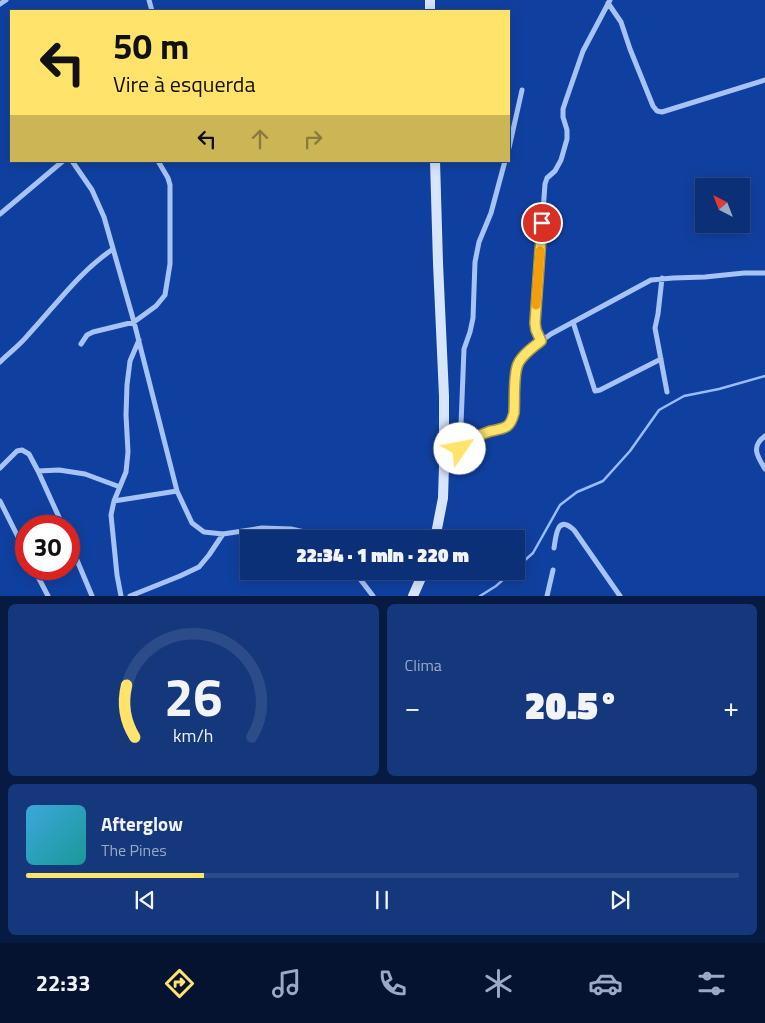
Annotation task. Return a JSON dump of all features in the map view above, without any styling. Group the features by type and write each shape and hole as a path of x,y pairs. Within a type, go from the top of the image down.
{"street":[{"path":"0,4 6,0"},
{"path":"609,1 621,22 649,98 657,111 662,112 765,80"},
{"path":"541,341 535,323 545,184 547,178 555,171 561,160 567,139 563,109 583,51 609,1"},
{"path":"510,144 522,90"},
{"path":"0,214 63,162"},
{"path":"73,162 92,190 104,217 139,340 177,491 192,523 204,532 223,534 240,531"},
{"path":"81,344 87,335 93,332 134,322 156,306 166,295 170,264 170,185 159,162"},
{"path":"435,162 444,396 443,498 437,530"},
{"path":"460,449 464,349 473,318 475,262 479,242 492,213 505,162"},
{"path":"0,362 28,336 80,276 113,249"},
{"path":"444,466 470,439 502,430 510,424 514,413 518,362 529,350 551,334 651,280 765,273"},
{"path":"662,278 655,328 667,392"},
{"path":"573,322 595,391 660,359"},
{"path":"121,596 111,515 114,501 126,472 128,452 127,385 130,360 139,340"},
{"path":"765,436 757,444 756,450 765,469"},
{"path":"0,468 16,451 22,450 29,454 57,515"},
{"path":"38,471 59,470 85,474 120,487"},
{"path":"114,501 177,491"},
{"path":"0,501 15,531"},
{"path":"554,548 557,528 565,524 574,530 620,596"},
{"path":"249,530 262,528 296,530"},
{"path":"130,596 199,567 223,534"},
{"path":"80,567 92,596"},
{"path":"546,596 553,570"},
{"path":"40,580 48,596"},
{"path":"361,580 373,596"},
{"path":"413,596 420,580"}],"waterway":[{"path":"525,560 533,553 560,505 577,492 603,481 630,451 659,410 684,396 719,389 765,376"},
{"path":"480,596 503,580"}],"slow traffic":[{"path":"536,305 540,251"}],"route":[{"path":"460,449 470,439 502,430 510,424 514,413 518,362 541,341 535,323 542,223"}]}
